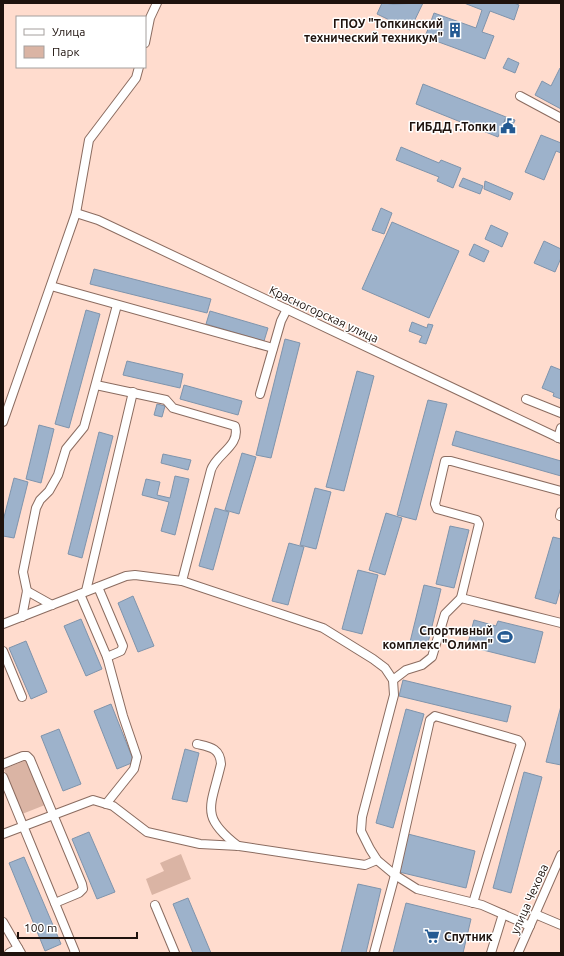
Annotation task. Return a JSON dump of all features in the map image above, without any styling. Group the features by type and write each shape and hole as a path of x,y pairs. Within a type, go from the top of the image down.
{"street":[{"path":"146,38 150,18 157,3"},
{"path":"3,422 76,213 89,140 136,78 139,68"},
{"path":"520,96 561,118"},
{"name":"Красногорская улица","path":"76,213 98,220 559,438"},
{"path":"51,286 273,348"},
{"path":"22,617 27,591 23,572 36,508 40,500 49,491 58,475 66,450 83,430 117,305"},
{"path":"260,394 281,321 287,310"},
{"path":"96,384 166,400 173,408 232,423 236,429 231,446 212,466 182,581"},
{"path":"106,804 134,769 137,757 123,716 107,657 83,593 133,392"},
{"path":"526,399 561,414"},
{"path":"559,438 561,428"},
{"path":"393,680 406,670 422,665 432,657 445,614 461,598 479,524 477,520 437,509 435,504 445,461 450,461 561,491"},
{"path":"3,624 126,576 135,575 182,581 323,628 373,659 384,668 393,680 394,695 362,817 361,831 377,860 395,875 417,889 473,903 530,926"},
{"path":"98,587 123,646 121,651 107,657"},
{"path":"27,591 52,605"},
{"path":"461,598 561,623"},
{"path":"3,650 22,697"},
{"path":"374,953 395,875 430,720 435,716 518,740 520,744 473,903"},
{"path":"197,744 214,749 221,757 221,764 211,810 213,821 221,833 239,846"},
{"path":"3,764 23,756 27,756 30,759 83,889 79,893 55,903"},
{"path":"3,777 75,952 74,953"},
{"path":"3,834 88,801 97,800 113,806 147,832 200,844 239,846 351,864 365,865 377,860"},
{"name":"улица Чехова","path":"518,953 561,855"},
{"path":"155,905 175,953"},
{"path":"491,953 503,914"},
{"path":"535,914 561,925"},
{"path":"3,922 19,951 9,953"}],"green space":[{"path":"27,760 45,805 22,814 4,769"},
{"path":"181,854 191,879 152,895 146,879 164,871 160,863"}],"building":[{"name":"ГПОУ \"Топкинский технический техникум\"","path":"382,3 423,3 410,30 377,14"},
{"name":"ГПОУ \"Топкинский технический техникум\"","path":"464,3 514,3 519,5 514,20 490,11 482,32 494,36 485,59 425,37 434,13 476,28 482,10"},
{"path":"508,58 519,63 515,73 503,68"},
{"path":"560,68 561,109 535,95 542,81 551,86"},
{"path":"423,84 506,117 498,137 416,104"},
{"name":"ГИБДД г.Топки","path":"506,117 515,120 510,132 502,129"},
{"path":"541,135 561,143 561,153 556,151 544,180 525,172"},
{"path":"401,147 439,163 441,160 461,168 453,188 437,181 439,177 396,160"},
{"path":"463,178 483,186 480,194 459,186"},
{"path":"485,181 513,193 510,200 484,189"},
{"path":"381,208 392,213 384,234 372,230"},
{"path":"392,222 459,251 429,318 362,289"},
{"path":"491,225 508,233 502,247 485,239"},
{"path":"544,241 561,249 561,258 555,272 534,263"},
{"path":"474,244 489,251 484,262 469,255"},
{"path":"94,269 211,299 207,313 90,284"},
{"path":"86,310 100,314 69,428 55,424"},
{"path":"210,311 268,328 264,341 206,324"},
{"path":"412,322 427,328 428,324 433,325 426,344 419,342 422,336 409,331"},
{"path":"285,339 300,343 271,458 256,455"},
{"path":"127,361 183,374 180,388 123,375"},
{"path":"551,366 561,370 561,399 553,396 554,393 542,388"},
{"path":"357,371 374,376 344,491 326,487"},
{"path":"184,385 242,401 238,415 180,399"},
{"path":"428,400 447,404 416,520 397,515"},
{"path":"157,404 165,406 162,417 154,415"},
{"path":"39,425 54,429 41,483 26,479"},
{"path":"456,431 561,461 561,476 452,445"},
{"path":"99,432 113,436 82,558 68,554"},
{"path":"242,453 256,457 239,514 225,510"},
{"path":"163,454 191,460 188,470 161,463"},
{"path":"175,476 189,479 175,535 161,531 169,502 142,495 146,479 160,482 157,495 170,498"},
{"path":"14,478 28,482 14,538 3,536 3,521"},
{"path":"315,488 331,492 316,549 300,545"},
{"path":"215,508 229,512 213,570 199,566"},
{"path":"386,513 402,518 385,575 369,570"},
{"path":"450,526 469,530 454,588 436,584"},
{"path":"553,537 561,539 561,587 556,604 535,598"},
{"path":"289,543 304,547 288,605 272,601"},
{"path":"358,570 378,575 362,634 342,629"},
{"path":"424,585 441,589 427,647 410,642"},
{"path":"133,596 154,646 138,652 118,603"},
{"path":"81,619 102,669 86,676 64,626"},
{"name":"Спортивный комплекс \"Олимп\"","path":"474,620 496,626 498,621 543,632 535,663 479,649 480,646 468,643"},
{"path":"26,641 47,692 31,699 9,648"},
{"path":"403,680 511,706 507,722 399,696"},
{"path":"111,704 134,762 117,769 94,711"},
{"path":"561,706 561,765 546,762"},
{"path":"406,709 424,714 393,828 376,823"},
{"path":"59,729 81,784 63,791 41,736"},
{"path":"185,749 199,753 187,802 172,799"},
{"path":"524,772 542,777 511,893 493,888"},
{"path":"89,832 115,892 97,899 72,839"},
{"path":"408,834 475,851 466,888 399,872"},
{"path":"24,857 61,944 45,951 9,863"},
{"path":"358,884 381,889 366,953 341,953"},
{"path":"188,898 211,953 193,953 173,904"},
{"name":"Спутник","path":"406,903 471,919 463,953 393,953"}],"place":[{"name":"ГПОУ \"Топкинский технический техникум\"","path":"455,30"},
{"name":"ГИБДД г.Топки","path":"508,126"},
{"name":"Спортивный комплекс \"Олимп\"","path":"505,637"},
{"name":"Спутник","path":"432,936"}]}
